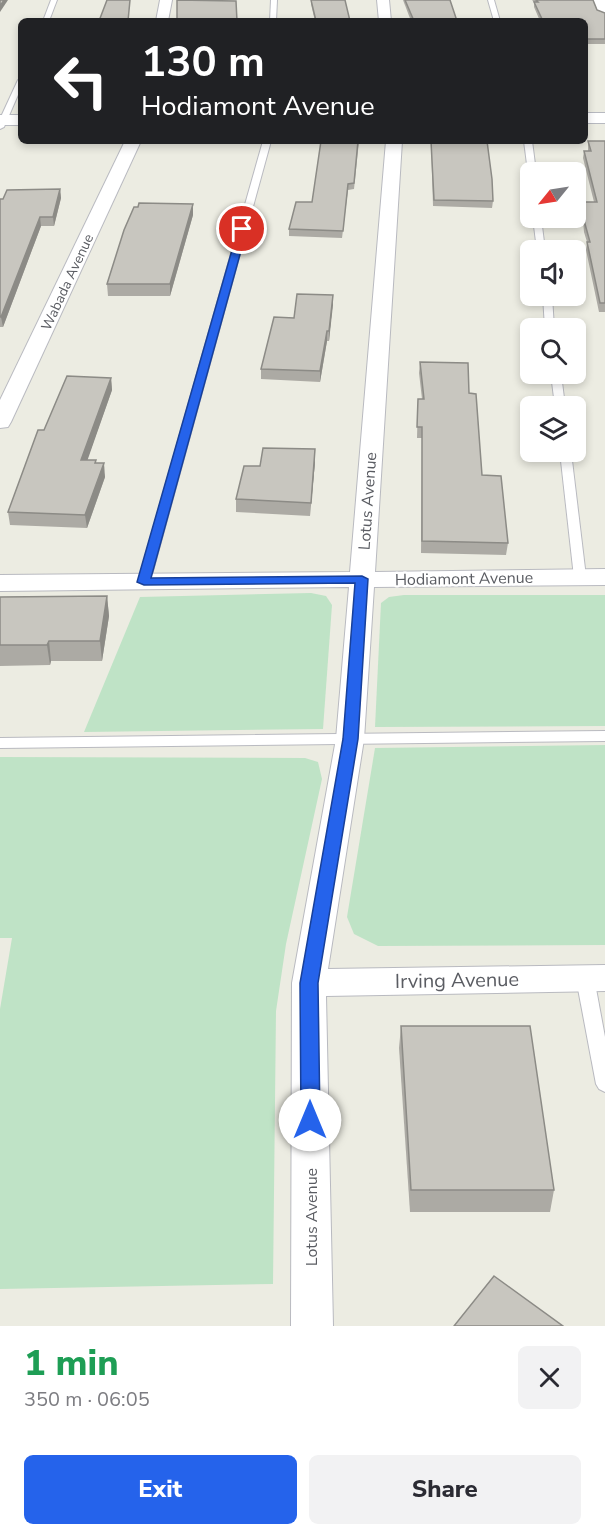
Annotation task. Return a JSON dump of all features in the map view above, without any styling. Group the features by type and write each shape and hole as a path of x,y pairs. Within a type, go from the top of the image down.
{"street":[{"path":"163,18 166,0"},
{"path":"383,0 385,18"},
{"path":"599,0 605,14"},
{"path":"588,118 605,118"},
{"name":"Wabada Avenue","path":"0,423 133,144"},
{"name":"Lotus Avenue","path":"312,1326 309,983 350,739 394,144"},
{"name":"Hodiamont Avenue","path":"0,583 605,577"},
{"name":"Irving Avenue","path":"309,983 595,978"}],"lane":[{"path":"47,18 54,0"},
{"path":"273,18 274,0"},
{"path":"491,0 496,18"},
{"path":"6,122 18,88"},
{"path":"144,582 266,144"},
{"path":"528,144 531,162"},
{"path":"566,462 580,577"},
{"path":"0,743 605,736"},
{"path":"595,978 605,1084"}],"green space":[{"path":"311,593 326,596 332,605 323,729 84,732 140,597"},
{"path":"404,595 605,595 605,726 375,727 381,603 389,597"},
{"path":"605,745 605,945 378,946 354,934 347,917 375,748"},
{"path":"0,757 305,758 318,762 322,779 286,944 276,1011 273,1284 0,1289 0,1009 12,938 0,938"}],"building":[{"path":"107,0 130,0 128,18 100,18"},
{"path":"177,0 236,1 237,18 177,18"},
{"path":"311,0 345,0 349,18 315,18"},
{"path":"405,0 450,0 456,18 413,18"},
{"path":"536,0 593,0 597,10 605,13 605,39 588,39 588,18 542,18 534,2 538,2"},
{"path":"588,141 605,141 605,303 600,303 587,242 590,242 586,228 586,202 597,202 584,151 591,151"},
{"path":"321,144 358,144 354,183 348,184 343,231 289,229 296,202 312,202"},
{"path":"431,144 487,144 493,201 434,200"},
{"path":"60,189 53,217 40,217 0,317 0,199 3,199 7,190"},
{"path":"139,203 193,204 170,284 107,284 124,230 134,207 138,207"},
{"path":"297,294 333,295 329,331 327,331 320,371 261,369 274,317 294,318"},
{"path":"420,362 468,363 469,393 476,394 482,475 501,476 508,543 422,541 422,427 417,427 418,399 424,399"},
{"path":"67,376 111,378 81,460 96,460 95,463 104,463 85,515 8,512 38,430 44,430"},
{"path":"263,448 315,449 311,503 236,499 244,466 260,466"},
{"path":"107,596 100,641 49,641 47,645 0,645 0,597"},
{"path":"401,1026 530,1026 554,1190 411,1190"},
{"path":"494,1276 563,1326 454,1326"}],"route":[{"path":"242,229 144,582 362,579 350,739 309,983 310,1120"}]}
